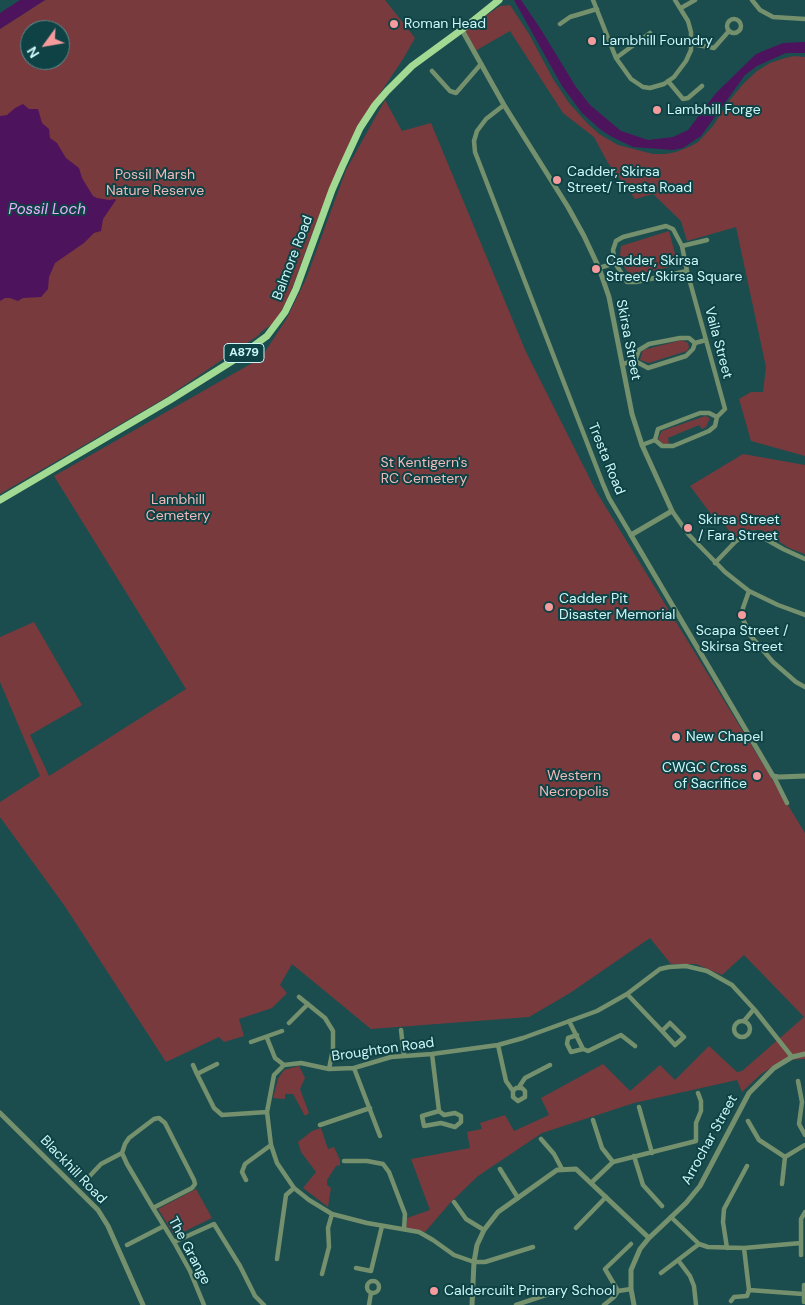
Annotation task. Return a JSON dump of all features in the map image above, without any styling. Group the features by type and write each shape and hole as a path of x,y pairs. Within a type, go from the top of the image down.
{"main road":[{"name":"Balmore Road","path":"0,500 195,384 237,358 267,336 285,312 296,289 332,190 360,128 375,106 399,77 499,0"}],"street":[{"path":"593,0 616,58 631,79 644,87 656,87 668,81 674,77 686,61 692,44 688,21 675,0"},
{"path":"681,8 695,0"},
{"path":"752,0 760,10 773,17 805,19"},
{"path":"560,24 570,17 597,9"},
{"name":"Skirsa Street","path":"462,30 504,105 568,207 599,268 609,297 632,414 642,445 672,511 689,535 715,563 749,591 805,615"},
{"path":"692,44 714,48 729,31"},
{"path":"616,58 650,32"},
{"path":"432,71 450,91 456,93 480,64"},
{"path":"668,81 683,99 688,98 702,86"},
{"name":"Tresta Road","path":"504,105 486,119 477,131 474,141 475,152 603,484 609,498 774,776"},
{"path":"687,271 636,282 627,282 615,263 613,250 616,241 623,237 666,226 673,229 682,246 707,240"},
{"name":"Vaila Street","path":"682,246 687,271 725,409 717,417"},
{"path":"599,268 615,263"},
{"path":"636,361 639,350 650,344 680,338 689,338 695,343"},
{"path":"695,343 706,340"},
{"path":"622,364 636,361 648,368 686,356 693,349 695,343"},
{"path":"700,413 709,413 717,417 715,426 709,431 672,446 662,446 655,440 658,429 700,413"},
{"path":"642,445 655,440"},
{"path":"631,535 672,511"},
{"path":"715,563 735,542 745,534 750,533 756,534 805,559"},
{"path":"749,591 742,617 750,635 773,662 796,682 805,687"},
{"path":"787,803 774,776 805,776"},
{"name":"Broughton Road","path":"284,1065 301,1063 329,1069 354,1068 390,1057 432,1054 498,1045 597,1011 627,994 660,969 686,966 707,971 732,985 792,1057"},
{"path":"627,994 675,1045 684,1037 670,1023 662,1031"},
{"path":"299,997 324,1018 333,1031 333,1048 329,1069"},
{"path":"290,1023 308,1004"},
{"path":"744,1021 754,1010"},
{"path":"569,1021 583,1049"},
{"path":"401,1030 404,1056"},
{"path":"251,1042 282,1031"},
{"path":"577,1035 568,1038 567,1044 571,1052 583,1049 588,1051 621,1035 635,1046"},
{"path":"266,1038 275,1058 284,1065 274,1075 267,1112 271,1145 277,1163 294,1188 309,1200 332,1214 382,1226 419,1232 454,1255 474,1262 485,1262 533,1247"},
{"path":"498,1045 506,1081 513,1091 514,1099 522,1100 526,1093 524,1089 519,1087"},
{"path":"432,1054 439,1112"},
{"name":"Arrochar Street","path":"634,1305 631,1289 631,1270 636,1255 649,1238 686,1203 700,1186 749,1093 774,1068 792,1057 805,1054"},
{"path":"197,1074 217,1064"},
{"path":"193,1065 214,1108 222,1115 267,1112"},
{"path":"513,1091 519,1087 525,1078 550,1065"},
{"path":"354,1068 380,1136"},
{"path":"798,1081 802,1102 799,1124 805,1135"},
{"path":"591,1183 612,1162 696,1140 696,1123 701,1111 701,1101 698,1093"},
{"path":"639,1107 652,1153"},
{"path":"320,1125 370,1108"},
{"name":"Blackhill Road","path":"0,1112 98,1210 108,1226 143,1305"},
{"path":"439,1112 444,1115 455,1113 461,1116 461,1122 455,1127 441,1122 424,1126 422,1116 439,1112"},
{"name":"The Grange","path":"153,1208 192,1188 195,1184 165,1123 159,1118 154,1119 129,1138 122,1153 153,1208 174,1242 190,1271 204,1305"},
{"path":"593,1120 602,1148 612,1162"},
{"path":"748,1120 759,1140 785,1157"},
{"path":"541,1139 554,1154 562,1169"},
{"path":"246,1180 242,1172 245,1164 271,1145"},
{"path":"785,1157 805,1145"},
{"path":"85,1181 101,1164 122,1153"},
{"path":"634,1156 643,1185 662,1206"},
{"path":"782,1184 785,1157"},
{"path":"344,1161 383,1164 389,1172 405,1214 404,1229"},
{"path":"727,1248 723,1222 724,1208 747,1166"},
{"path":"500,1169 518,1198"},
{"path":"472,1305 474,1262 477,1245 484,1230 498,1212 557,1170 576,1169 649,1238"},
{"path":"278,1259 286,1196 294,1188"},
{"path":"576,1228 606,1197"},
{"path":"454,1202 466,1219 484,1230"},
{"path":"801,1255 801,1219 805,1212"},
{"path":"322,1274 329,1247 328,1228 332,1214"},
{"path":"671,1217 699,1244 708,1247 744,1248 801,1243"},
{"path":"174,1242 214,1224 240,1266 255,1296 264,1305"},
{"path":"127,1245 164,1226"},
{"path":"356,1268 371,1271 382,1226"},
{"path":"618,1291 605,1269 631,1244"},
{"path":"661,1273 699,1244"},
{"path":"731,1301 734,1297 747,1296 749,1290 744,1248"},
{"path":"678,1260 690,1276 694,1286 696,1305"},
{"path":"804,1285 804,1302"},
{"path":"618,1291 631,1289"},
{"path":"749,1290 803,1294"},
{"path":"516,1305 558,1291"},
{"path":"604,1305 614,1298 618,1291"},
{"path":"369,1305 371,1293"}],"green space":[{"name":"Possil Marsh Nature Reserve","path":"45,0 385,0 415,38 361,122 315,226 289,297 275,322 259,335 167,397 0,494 0,29"},
{"path":"510,5 529,34 553,79 569,103 587,123 599,134 618,145 653,154 676,152 698,142 713,126 729,101 757,71 770,63 785,58 794,56 805,57 805,456 751,441 739,399 751,392 763,392 766,367 736,227 687,241 681,221 653,194 635,199 608,163 594,137 563,113 510,31 475,51 464,31 500,6"},
{"path":"385,100 402,131 431,123 526,352 596,491 805,833 805,1059 784,1060 761,1074 742,1092 737,1080 634,1103 542,1133 478,1176 450,1203 425,1232 406,1228 407,1218 430,1210 411,1159 470,1148 467,1132 482,1129 480,1123 505,1115 514,1131 549,1115 541,1098 603,1064 630,1091 660,1065 675,1080 709,1046 737,1072 742,1071 804,1017 744,955 722,975 696,964 671,964 650,938 570,993 529,1017 371,1029 292,964 280,985 287,993 272,1008 239,1019 244,1036 224,1042 219,1037 166,1062 64,905 0,817 0,802 40,776 0,682 0,637 34,622 82,705 30,735 49,776 186,689 54,476 261,358 287,318 306,279 346,170"},
{"path":"669,231 678,265 631,276 624,267 620,255 621,246"},
{"path":"682,340 688,343 687,351 649,363 640,360 643,350"},
{"path":"705,416 710,418 706,427 702,429 699,425 668,438 669,443 664,445 658,439 662,431"},
{"path":"743,454 805,465 805,554 789,548 762,530 745,530 734,538 718,515 714,518 690,486"},
{"path":"299,1066 305,1078 300,1089 309,1113 305,1116 293,1094 285,1094 285,1099 273,1098 278,1079 284,1070"},
{"path":"321,1128 328,1149 334,1147 340,1160 340,1165 336,1166 327,1180 327,1185 331,1188 328,1207 303,1188 316,1172 301,1152 298,1142 312,1131"},
{"path":"196,1189 212,1218 175,1236 158,1209"}],"water":[{"path":"20,0 45,0 0,29 0,13"},
{"path":"514,0 521,0 576,87 590,105 621,131 648,140 673,137 688,130 716,93 756,54 783,43 805,42 805,53 786,53 757,66 745,75 701,136 683,148 673,150 633,147 601,130 582,113 562,86"},
{"name":"Possil Loch","path":"23,104 29,109 38,109 42,123 49,129 50,138 57,143 66,158 79,168 82,178 93,196 116,200 103,219 101,231 94,233 84,243 55,263 49,277 48,289 41,297 23,298 18,301 5,298 0,301 0,116 7,115"}],"place":[{"name":"Roman Head","path":"394,24"},
{"name":"Lambhill Foundry","path":"592,41"},
{"name":"Lambhill Forge","path":"657,110"},
{"name":"Cadder, Skirsa Street/ Tresta Road","path":"557,180"},
{"name":"Cadder, Skirsa Street/ Skirsa Square","path":"596,269"},
{"name":"Skirsa Street / Fara Street","path":"688,528"},
{"name":"Cadder Pit Disaster Memorial","path":"549,607"},
{"name":"Scapa Street / Skirsa Street","path":"742,615"},
{"name":"New Chapel","path":"676,737"},
{"name":"CWGC Cross of Sacrifice","path":"757,776"},
{"name":"Caldercuilt Primary School","path":"434,1291"}],"park label":[{"name":"St Kentigern's RC Cemetery","path":"424,472"},
{"name":"Lambhill Cemetery","path":"178,508"},
{"name":"Western Necropolis","path":"574,784"}]}
